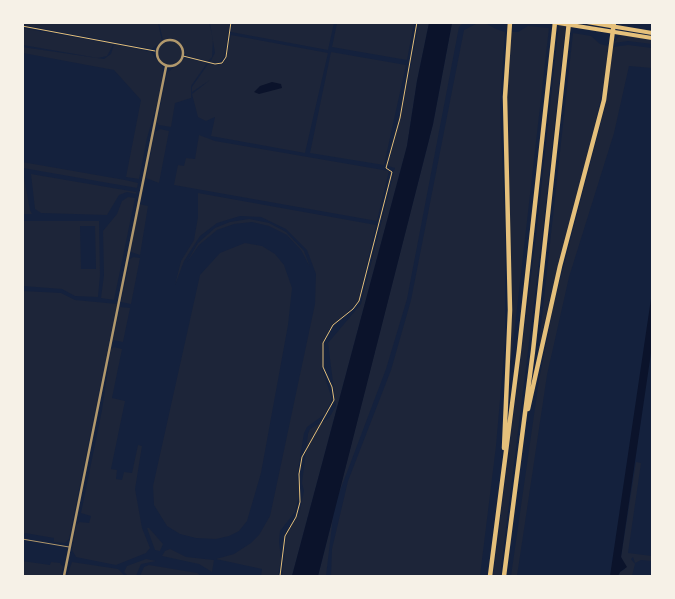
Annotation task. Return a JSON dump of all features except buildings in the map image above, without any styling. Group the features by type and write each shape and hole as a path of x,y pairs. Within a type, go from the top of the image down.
{"highway":[{"path":"503,479 510,310 505,112 510,22"},
{"path":"490,576 532,242 554,22"},
{"path":"504,576 523,428 569,22"},
{"path":"523,428 558,274 600,116 614,27"}],"main road":[{"path":"554,22 584,27 614,27 652,38"},
{"path":"587,22 652,33"}],"street":[{"path":"174,40 182,48 183,56 177,64 166,67 158,58 156,51 161,42 174,40"},
{"path":"64,576 166,67"}],"lane":[{"path":"22,539 69,547"}],"path":[{"path":"183,56 215,64 222,63 225,58 232,22"},
{"path":"280,576 285,534 296,517 300,502 299,474 301,459 334,399 323,367 322,346 331,328 354,309 359,301 392,172 386,168 396,135 417,22"},
{"path":"22,26 156,51"}],"shaded area":[{"path":"233,22 334,23 328,50 231,32"},
{"path":"22,23 158,23 162,41 152,49 23,25"},
{"path":"159,23 209,23 213,39 212,57 208,61 187,56 177,40 163,40"},
{"path":"210,23 230,23 224,57 218,63 210,62 215,53"},
{"path":"337,23 414,23 407,60 332,47"},
{"path":"419,23 429,23 417,81 407,146 292,576 282,576 287,531 299,514 304,491 302,483 308,434 310,429 329,418 336,406 328,343 361,304 395,168 388,166 403,106"},
{"path":"429,23 452,23 433,124 318,576 292,576 407,146 417,81"},
{"path":"452,23 463,23 459,27 407,299 386,369 338,496 433,124"},
{"path":"478,23 485,23 505,32 500,103 505,230 505,342 496,446 480,576 331,576 332,549 348,481 391,370 411,300 464,30"},
{"path":"559,23 566,23 542,238 500,576 493,576 536,237"},
{"path":"528,26 549,28 509,379 512,296 505,127 510,32 518,32"},
{"path":"22,28 113,44 107,56 98,58 23,45"},
{"path":"573,33 591,36 600,44 608,46 605,79 591,143 549,302 538,353"},
{"path":"231,35 328,53 305,153 211,136 215,117 206,121 198,117 192,94 210,80 192,92 192,87 208,64 218,65 225,61"},
{"path":"620,35 652,39 652,44 628,41 614,43"},
{"path":"170,41 179,44 182,53 179,62 170,65 161,62 158,53 161,44"},
{"path":"114,44 151,52 163,68 161,90 147,138 139,179 126,177 141,100 114,70 23,53 22,47 104,59 111,54"},
{"path":"628,45 652,48 652,68 629,66 614,133 569,277 547,375 517,576 511,576 539,380 554,303 605,107 613,47"},
{"path":"331,52 406,65 384,165 310,153"},
{"path":"185,58 207,63 191,86 191,98 175,103 171,127 159,125 157,122 167,73"},
{"path":"272,82 281,84 282,88 259,94 254,92 260,86"},
{"path":"160,129 169,131 159,183 146,178 155,132"},
{"path":"199,135 215,141 389,171 377,221 174,185 178,165 184,166 186,158 195,159"},
{"path":"22,162 125,180 138,183 137,188 23,168"},
{"path":"23,172 30,210 32,214 23,214"},
{"path":"31,174 136,192 136,194 127,192 119,195 107,215 41,213 35,209"},
{"path":"198,193 376,225 358,302 329,330 322,344 322,368 332,399 325,414 307,427 304,433 297,477 300,491 295,512 280,531 281,560 278,576 261,576 262,569 216,559 234,554 251,543 259,535 270,516 315,304 316,274 307,250 286,229 261,217 240,216 217,223 200,236 184,261 175,285 181,261 194,240 198,217"},
{"path":"128,197 135,198 114,300 101,298 104,275 103,231 117,214 122,201"},
{"path":"139,204 148,206 140,255 131,252"},
{"path":"249,219 269,223 286,232 304,251 310,267 301,250 287,235 269,226 252,222 234,224 217,230 199,245 187,262 198,243 215,228 230,222"},
{"path":"23,221 99,221 100,275 98,297 75,296 62,289 23,286","holes":["80,226 95,226 96,269 81,269"]},
{"path":"245,243 262,246 275,254 284,265 292,288 288,325 261,473 247,521 239,531 229,536 216,539 196,538 180,534 167,526 154,505 153,486 200,275 220,253"},
{"path":"133,257 140,258 131,304 121,302 130,259"},
{"path":"23,291 61,293 75,300 117,304 69,539 65,543 54,542 54,538 25,533 23,536"},
{"path":"652,292 652,346 621,557 627,567 618,576 610,576"},
{"path":"120,307 130,308 123,342 113,340"},
{"path":"114,347 122,349 112,398 125,401 111,469 117,470 116,479 122,480 124,472 132,473 138,445 142,446 135,489 142,528 150,548 146,553 116,565 76,557 72,550 76,526 79,522 89,523 91,516 81,513 102,410 111,349"},
{"path":"636,462 641,463 628,553 652,556 652,561 641,560 635,563 633,557 631,559 635,564 632,576 619,576 620,572 625,569 621,557"},
{"path":"333,517 326,576 318,576"},
{"path":"147,528 163,544 160,551 155,550"},
{"path":"170,549 186,557 214,560 212,572 199,564 162,556 165,551"},
{"path":"146,559 156,561 141,564 136,576 128,576 124,572 127,566"},
{"path":"22,561 50,565 51,562 60,563 63,567 61,576 23,576"},
{"path":"72,562 118,569 125,576 67,576"},
{"path":"149,565 197,573 201,576 140,576 144,567"}]}
